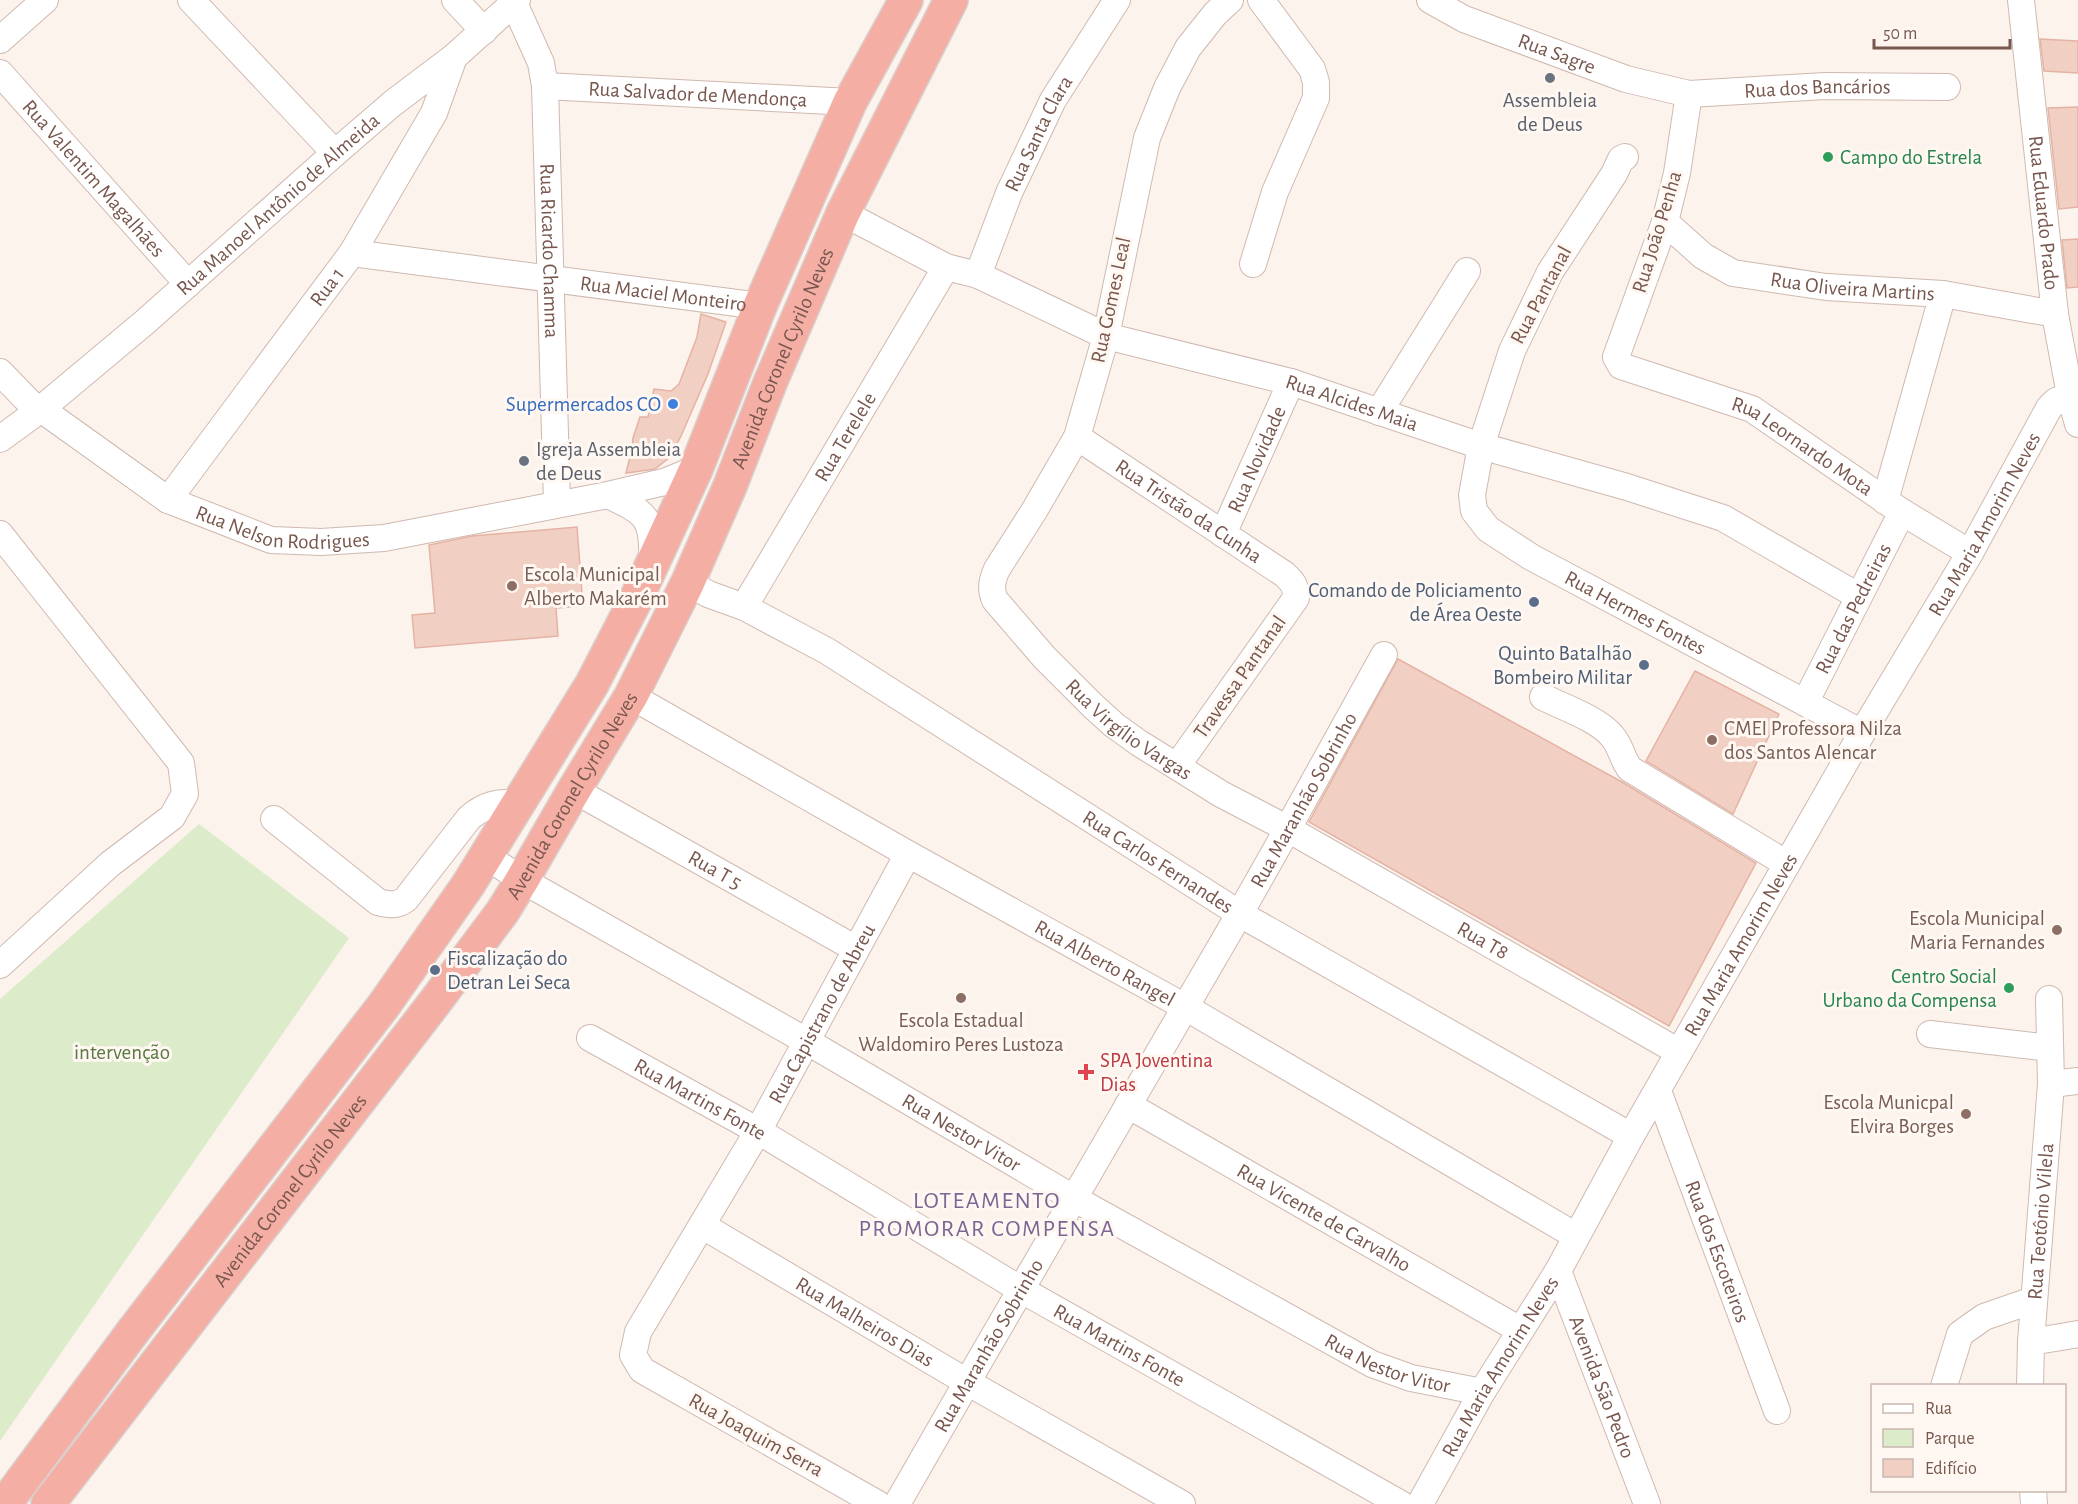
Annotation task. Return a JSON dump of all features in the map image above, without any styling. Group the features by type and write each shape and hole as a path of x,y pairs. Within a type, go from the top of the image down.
{"highway":[{"name":"Avenida Coronel Cyrilo Neves","path":"5,1504 134,1330 384,1005 468,885 592,684 696,469 760,306 850,102 906,0"},
{"name":"Avenida Coronel Cyrilo Neves","path":"48,1504 435,1002 503,911 522,880 631,696 688,582 843,213 951,0"}],"street":[{"path":"0,40 45,0"},
{"path":"191,0 335,153"},
{"path":"455,0 484,31"},
{"name":"Rua Santa Clara","path":"978,275 1009,193 1053,100 1117,0"},
{"name":"Rua Gomes Leal","path":"995,600 992,579 997,569 1035,511 1077,437 1106,336 1147,138 1167,88 1188,48 1215,14 1230,0"},
{"path":"1253,264 1275,192 1316,98 1316,82 1312,69 1261,0"},
{"name":"Rua Sagre","path":"1430,0 1464,19 1626,79 1689,94"},
{"name":"Rua Eduardo Prado","path":"2021,0 2055,314 2070,395 2078,424"},
{"name":"Rua Manoel Antônio de Almeida","path":"0,439 41,409 188,284 335,153 454,57 516,2"},
{"name":"Rua Ricardo Chamma","path":"516,2 541,63 544,86 556,504"},
{"name":"Rua 1","path":"168,500 352,253 434,113 454,57"},
{"name":"Rua Valentim Magalhães","path":"0,73 188,284"},
{"name":"Rua Salvador de Mendonça","path":"544,86 850,102"},
{"name":"Rua dos Bancários","path":"1689,94 1825,86 1947,87"},
{"name":"Rua João Penha","path":"1621,366 1616,357 1618,348 1630,323 1645,274 1665,222 1677,172 1689,94"},
{"name":"Rua Pantanal","path":"1481,446 1512,351 1550,272 1625,156"},
{"name":"Rua Alcides Maia","path":"843,213 946,267 978,275 1106,336 1291,382 1481,446 1627,487 1723,518 1858,596"},
{"name":"Rua Oliveira Martins","path":"1665,222 1703,256 1732,273 1826,287 1943,294 2055,314"},
{"name":"Rua Maciel Monteiro","path":"352,253 760,306"},
{"name":"Rua Terelele","path":"744,608 946,267"},
{"path":"1378,412 1467,271"},
{"name":"Rua das Pedreiras","path":"1805,703 1858,596 1894,506 1943,294"},
{"name":"Rua Leornardo Mota","path":"1621,366 1752,410 1894,506 1970,553"},
{"name":"Rua Nelson Rodrigues","path":"0,372 31,404 168,500 271,540 321,542 384,538 608,495 664,482 696,469"},
{"name":"Rua Novidade","path":"1222,534 1291,382"},
{"name":"Rua Maria Amorim Neves","path":"1420,1504 1482,1392 1558,1271 1631,1136 1862,733 1970,553 2049,408 2056,400 2070,395"},
{"name":"Rua Tristão da Cunha","path":"1077,437 1284,574 1293,581 1296,587"},
{"name":"Rua Hermes Fontes","path":"1481,446 1472,495 1474,511 1488,529 1531,557 1862,733"},
{"path":"608,495 637,509 646,519 653,541 652,564"},
{"path":"0,534 181,763 185,795 172,817 110,864 0,965"},
{"name":"Rua Carlos Fernandes","path":"688,582 708,594 744,608 827,651 1240,914 1631,1136"},
{"name":"Travessa Pantanal","path":"1177,766 1296,598 1296,587"},
{"name":"Rua Virgílio Vargas","path":"995,600 1044,657 1107,718 1139,744 1221,794 1288,829"},
{"name":"Rua Maranhão Sobrinho","path":"897,1504 1240,914 1384,655"},
{"name":"Rua Alberto Rangel","path":"631,696 908,854 1185,1007 1576,1236"},
{"path":"1543,697 1606,729 1615,739 1623,761 1630,769 1787,864"},
{"name":"Rua T 5","path":"574,790 856,949"},
{"path":"274,819 378,902 399,904 406,899 469,818 490,804 504,802 518,804"},
{"name":"Rua T8","path":"1288,829 1679,1052"},
{"name":"Rua Capistrano de Abreu","path":"636,1362 633,1355 638,1332 758,1131 908,854"},
{"name":"Rua Nestor Vitor","path":"486,856 522,880 808,1042 1075,1199 1372,1364 1411,1378 1482,1392"},
{"name":"Rua Teotônio Vilela","path":"2030,1384 2033,1300 2050,1084 2049,999"},
{"path":"1930,1034 2050,1048"},
{"name":"Rua Martins Fonte","path":"591,1038 758,1131 1020,1289 1401,1504"},
{"path":"2050,1084 2078,1081"},
{"name":"Rua dos Escoteiros","path":"1658,1091 1777,1411"},
{"name":"Rua Vicente de Carvalho","path":"1128,1105 1520,1329"},
{"name":"Rua Malheiros Dias","path":"703,1226 967,1382 1182,1504"},
{"name":"Avenida São Pedro","path":"1558,1271 1647,1504"},
{"path":"1945,1384 1960,1334 1984,1317 2033,1300"},
{"path":"2031,1342 2078,1334"},
{"name":"Rua Joaquim Serra","path":"636,1362 642,1370 878,1504"}],"green space":[{"name":"intervenção","path":"199,824 349,938 0,1441 0,999"}],"building":[{"path":"2040,39 2078,41 2078,73 2044,71"},
{"path":"2078,107 2078,207 2059,209 2048,108"},
{"path":"2078,239 2078,287 2067,288 2062,240"},
{"name":"Supermercados CO","path":"701,314 726,322 708,374 681,436 670,457 655,469 626,473 640,417 648,417 654,389 671,391 679,384 697,337"},
{"path":"577,527 583,606 556,608 558,636 415,648 412,615 435,613 429,545 472,536"},
{"path":"1398,659 1622,782 1756,863 1669,1026 1309,822"},
{"name":"CMEI Professora Nilza dos Santos Alencar","path":"1695,671 1779,714 1733,814 1646,761"}],"place":[{"name":"Assembleia de Deus","path":"1550,78"},
{"name":"Campo do Estrela","path":"1828,157"},
{"name":"Supermercados CO","path":"673,404"},
{"name":"Igreja Assembleia de Deus","path":"524,461"},
{"name":"Escola Municipal Alberto Makarém","path":"512,586"},
{"name":"Comando de Policiamento de Área Oeste","path":"1534,602"},
{"name":"Quinto Batalhão Bombeiro Militar","path":"1644,665"},
{"name":"CMEI Professora Nilza dos Santos Alencar","path":"1712,740"},
{"name":"Escola Municipal Maria Fernandes","path":"2057,930"},
{"name":"Fiscalização do Detran Lei Seca","path":"435,970"},
{"name":"Centro Social Urbano da Compensa","path":"2009,988"},
{"name":"Escola Estadual Waldomiro Peres Lustoza","path":"961,998"},
{"name":"SPA Joventina Dias","path":"1086,1072"},
{"name":"Escola Municpal Elvira Borges","path":"1966,1114"}],"district":[{"name":"LOTEAMENTO PROMORAR COMPENSA","path":"987,1215"}]}
